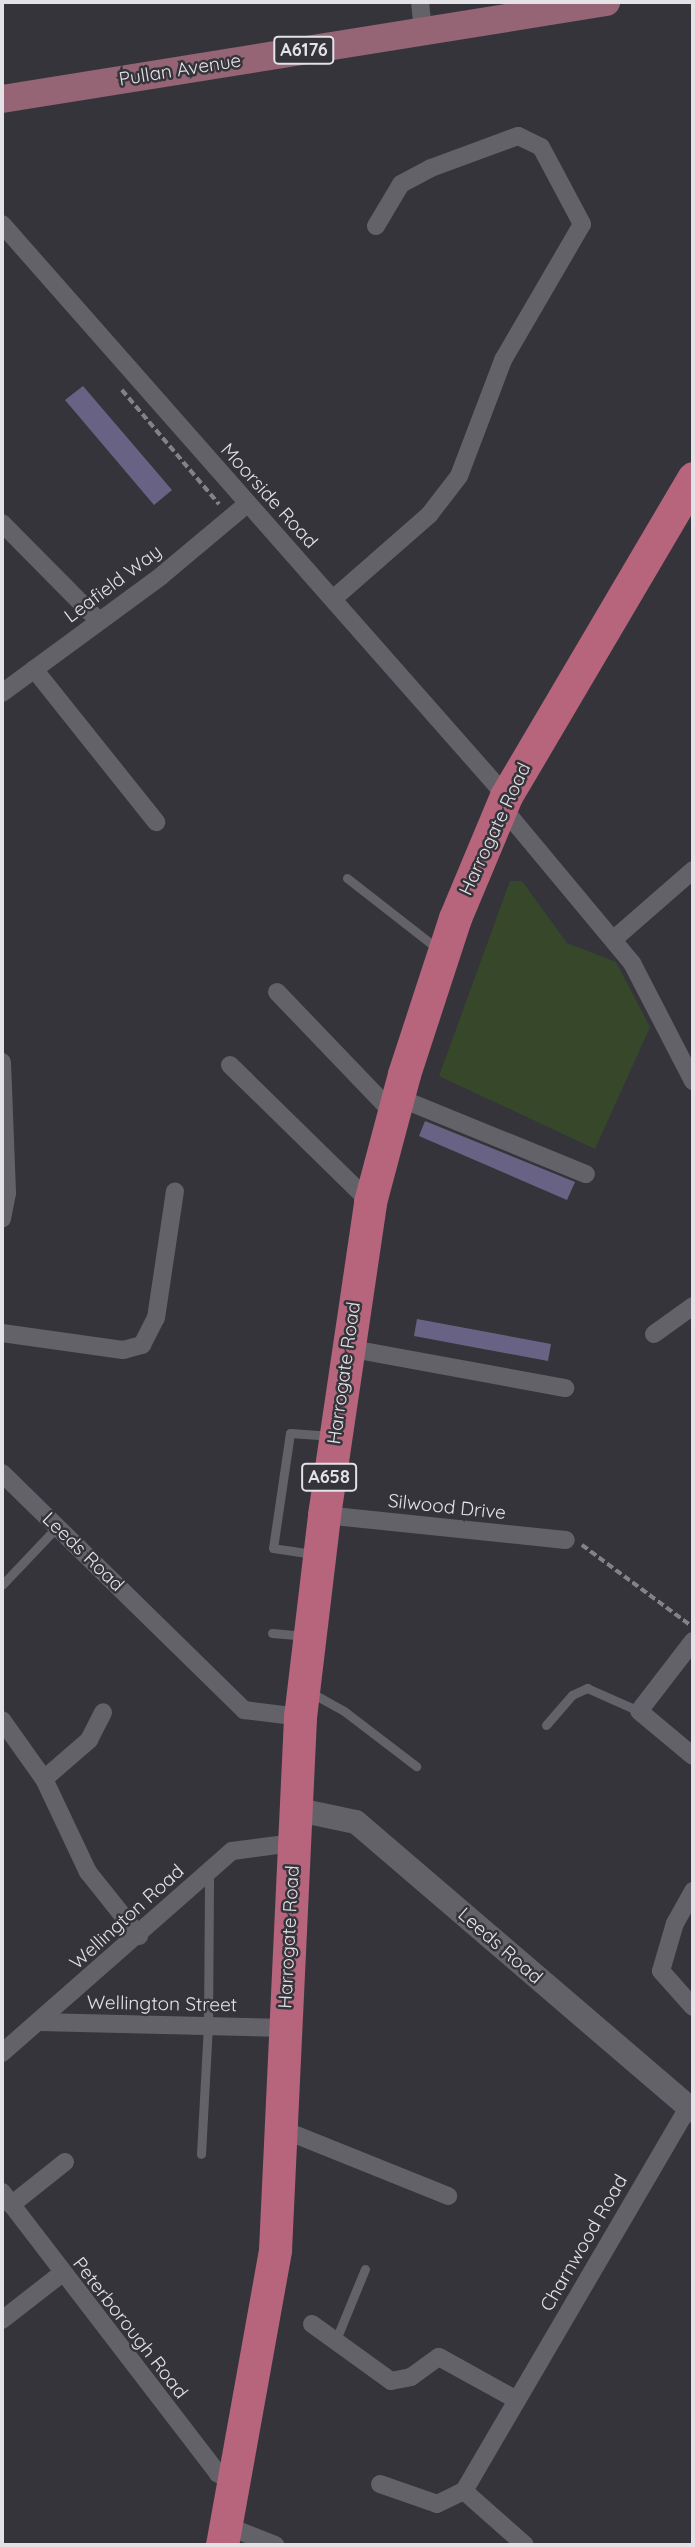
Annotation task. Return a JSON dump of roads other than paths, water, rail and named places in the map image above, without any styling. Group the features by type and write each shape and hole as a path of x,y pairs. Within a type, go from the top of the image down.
{"highway":[{"name":"Harrogate Road","path":"224,2536 275,2250 284,2130 284,2028 294,1809 302,1703 318,1555 370,1202 395,1105 444,953 504,802 693,478"}],"main road":[{"name":"Pullan Avenue","path":"2,99 606,2"}],"street":[{"path":"420,2 423,30"},
{"path":"333,599 429,515 459,476 503,360 582,224 541,147 518,136 431,168 401,184 376,226"},
{"name":"Moorside Road","path":"2,224 333,599 504,802 576,902 614,939 632,963 693,1081"},
{"name":"Leafield Way","path":"2,693 99,621 247,504"},
{"path":"2,523 99,621"},
{"path":"34,669 156,822"},
{"path":"614,939 693,870"},
{"path":"277,992 395,1105 586,1174"},
{"path":"230,1065 370,1202"},
{"path":"2,1219 7,1193 3,1071"},
{"path":"2,1333 123,1350 142,1345 156,1318 175,1191"},
{"path":"654,1334 693,1306"},
{"path":"347,1348 565,1388"},
{"name":"Leeds Road","path":"2,1473 244,1710 302,1703"},
{"name":"Silwood Drive","path":"324,1515 566,1540"},
{"path":"693,1641 639,1711 693,1756"},
{"path":"44,1779 89,1740 103,1712"},
{"path":"2,1720 44,1779 88,1872 139,1936"},
{"name":"Leeds Road","path":"294,1809 356,1822 691,2109"},
{"name":"Wellington Road","path":"2,2053 139,1936 232,1851 293,1843"},
{"path":"693,1891 675,1923 661,1971 693,2007"},
{"name":"Wellington Street","path":"39,2022 284,2028"},
{"name":"Charnwood Road","path":"464,2491 691,2109"},
{"path":"284,2130 448,2196"},
{"path":"6,2198 65,2162"},
{"name":"Peterborough Road","path":"6,2198 61,2274 218,2474 236,2478"},
{"path":"2,2320 61,2274"},
{"path":"312,2324 391,2381 411,2377 439,2357 517,2400"},
{"path":"380,2484 437,2504 464,2491 526,2545"},
{"path":"224,2536 275,2545"}],"lane":[{"path":"347,878 444,953"},
{"path":"318,1555 273,1548 290,1433 335,1436"},
{"path":"2,1585 57,1527"},
{"path":"272,1633 309,1636"},
{"path":"546,1725 572,1695 587,1688 639,1711"},
{"path":"302,1703 344,1711 416,1766"},
{"path":"201,2154 208,2026 209,1871"},
{"path":"335,2342 365,2269"}]}
